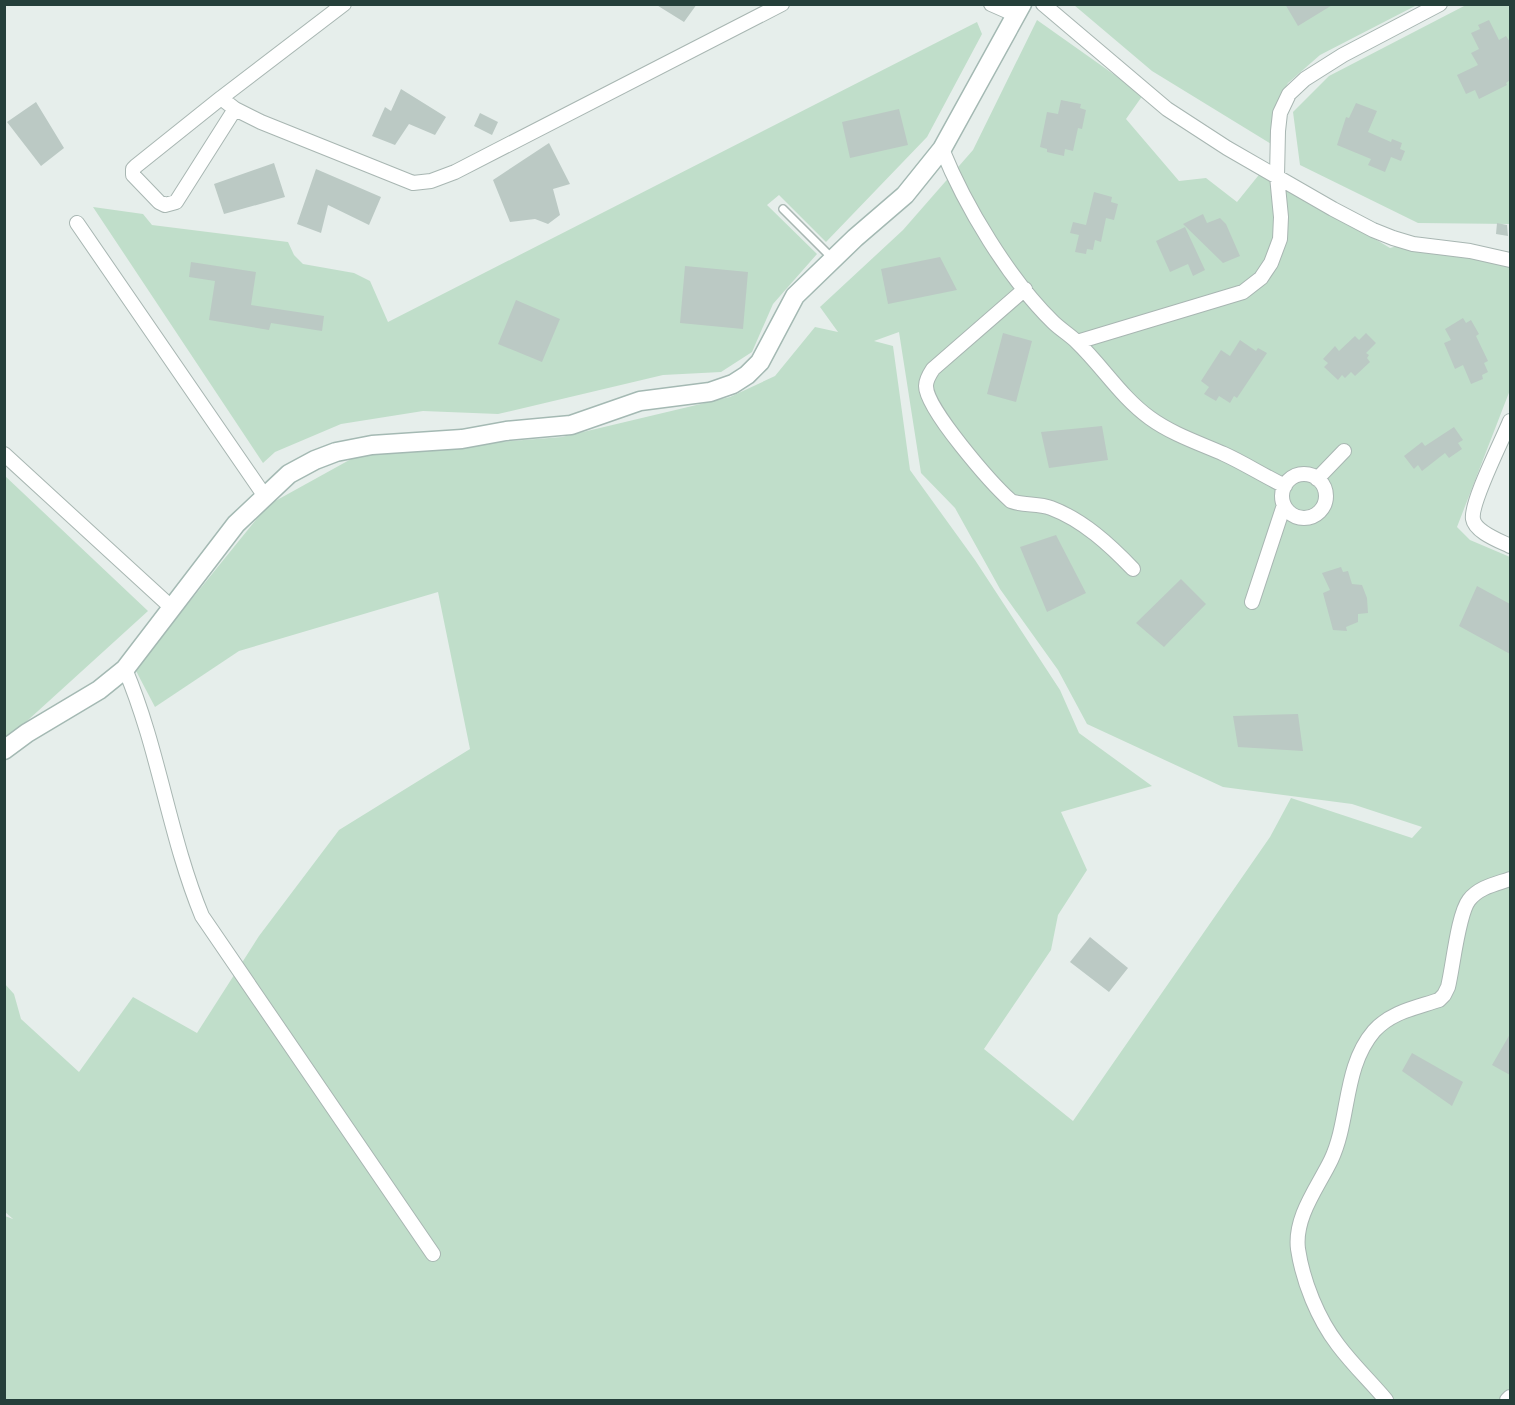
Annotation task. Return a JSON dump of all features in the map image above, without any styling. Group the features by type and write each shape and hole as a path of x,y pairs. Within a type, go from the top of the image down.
{"street":[{"path":"235,109 203,156 180,197 171,204 165,205 159,202 133,175 134,169 221,98 344,4"},
{"path":"221,98 235,109 261,122 413,183 431,182 455,172 782,4"},
{"path":"4,750 27,733 99,690 124,669 236,524 264,495 289,474 315,460 336,452 372,445 462,439 506,431 572,424 640,401 710,392 733,384 747,375 760,362 795,296 905,195 942,149 1019,10 991,4"},
{"path":"1043,4 1167,109 1227,148 1373,230 1413,244 1470,251 1510,260"},
{"path":"1077,342 1243,292 1262,278 1271,263 1280,239 1281,217 1277,176 1280,113 1289,94 1305,78 1343,55 1440,4"},
{"path":"942,149 950,170 978,221 1024,289 1052,321 1077,342 1122,395 1150,418 1176,434 1226,455 1285,486"},
{"path":"77,223 264,495"},
{"path":"1024,289 933,369 927,378 926,387 929,399 946,426 1011,501 1022,505 1050,508 1075,519 1114,549 1133,569"},
{"path":"1510,421 1475,504 1473,520 1482,530 1510,546"},
{"path":"1317,478 1344,452"},
{"path":"4,454 171,607"},
{"path":"1305,474 1317,478 1326,496 1324,506 1318,514 1309,518 1299,518 1290,513 1282,499 1288,481 1305,474"},
{"path":"1252,602 1284,505"},
{"path":"124,669 148,730 189,884 202,916 433,1254"},
{"path":"1386,1401 1338,1345 1319,1313 1298,1250 1301,1224 1306,1208 1332,1159 1339,1140 1347,1096 1361,1053 1372,1033 1395,1014 1439,1000 1444,995 1448,987 1463,912 1469,900 1491,884 1510,879"},
{"path":"1507,1401 1510,1397"}],"lane":[{"path":"783,209 833,259"}],"green space":[{"path":"1074,5 1417,5 1320,55 1288,83 1272,114 1276,147 1152,71"},
{"path":"1466,5 1510,5 1510,224 1418,223 1300,165 1293,112 1329,76"},
{"path":"1037,20 1143,95 1126,119 1179,181 1206,178 1237,202 1262,171 1390,248 1416,241 1510,264 1510,390 1457,527 1470,540 1510,557 1510,1400 5,1400 5,1216 13,1219 4,1211 4,983 14,994 21,1019 79,1072 133,997 197,1033 259,936 339,830 470,749 438,592 239,651 155,707 135,669 268,505 362,453 562,437 730,397 775,376 815,327 838,332 820,307 903,230 973,150","holes":["899,332 921,473 955,508 1000,589 1058,670 1087,724 1223,787 1352,804 1422,827 1412,838 1291,798 1270,837 1073,1121 984,1049 1051,950 1058,915 1087,870 1061,812 1152,786 1079,733 1060,690 975,560 910,470 893,346 874,341"]},
{"path":"977,22 982,34 927,137 826,242 779,195 767,205 817,254 773,304 752,352 721,372 663,375 498,414 423,411 341,424 275,452 263,463 93,207 143,214 152,225 288,242 294,255 303,264 354,273 370,281 388,322"},
{"path":"4,475 148,611 5,741 4,741"}],"building":[{"path":"655,4 697,4 684,22"},
{"path":"1285,4 1334,4 1298,26"},
{"path":"1489,20 1499,40 1506,36 1510,42 1510,80 1506,83 1507,85 1479,99 1475,90 1466,94 1457,75 1478,65 1471,53 1479,49 1471,33 1480,29 1478,25"},
{"path":"401,89 446,117 435,135 409,124 395,145 372,136 385,107 391,111"},
{"path":"1061,100 1081,104 1080,108 1086,110 1082,129 1078,128 1073,151 1065,149 1064,156 1047,152 1047,149 1040,147 1047,112 1058,114"},
{"path":"36,102 64,148 41,166 7,122"},
{"path":"1356,103 1377,111 1368,132 1391,142 1392,139 1402,143 1400,149 1405,151 1401,161 1391,157 1385,172 1368,165 1371,159 1337,145 1346,117 1349,118"},
{"path":"899,109 908,145 850,158 842,122"},
{"path":"480,113 498,122 492,135 474,126"},
{"path":"549,143 570,184 553,189 560,215 548,224 535,219 510,222 493,180"},
{"path":"274,163 285,197 224,214 214,184"},
{"path":"316,169 381,197 369,225 328,205 321,233 297,224"},
{"path":"1094,192 1112,197 1111,202 1118,204 1114,220 1106,218 1101,242 1095,240 1093,250 1087,249 1086,254 1075,252 1079,235 1070,233 1073,222 1086,225"},
{"path":"1203,214 1207,223 1220,218 1226,224 1240,256 1223,263 1183,224"},
{"path":"1497,223 1507,225 1508,236 1496,234"},
{"path":"1185,227 1205,270 1193,276 1188,264 1170,272 1156,241"},
{"path":"940,257 957,290 888,304 881,269"},
{"path":"191,262 256,272 251,305 324,316 322,331 271,323 269,330 209,320 215,281 189,277"},
{"path":"685,266 748,272 743,329 680,323"},
{"path":"516,300 560,319 542,362 498,344"},
{"path":"1463,318 1466,323 1471,320 1479,334 1476,336 1488,361 1484,363 1488,372 1482,375 1483,379 1471,384 1463,365 1455,369 1444,343 1451,340 1445,329"},
{"path":"1003,333 1032,341 1016,402 987,394"},
{"path":"1366,333 1376,343 1366,353 1369,355 1367,358 1370,362 1355,376 1351,372 1345,378 1342,375 1338,380 1324,367 1328,363 1323,359 1335,346 1339,351 1355,336 1359,340"},
{"path":"1240,340 1256,351 1258,348 1267,353 1237,398 1234,396 1230,403 1219,396 1216,401 1204,394 1209,387 1201,381 1221,350 1230,356"},
{"path":"1102,426 1108,460 1049,468 1041,432"},
{"path":"1454,427 1463,440 1458,443 1462,449 1449,458 1445,453 1422,471 1418,465 1414,469 1404,456 1422,442 1425,446"},
{"path":"1056,535 1086,593 1047,612 1020,547"},
{"path":"1341,567 1343,572 1348,571 1352,584 1362,585 1367,598 1368,613 1358,614 1358,622 1346,627 1347,631 1333,630 1323,593 1330,590 1322,573"},
{"path":"1181,579 1206,604 1164,647 1136,623"},
{"path":"1477,586 1510,604 1510,654 1459,626"},
{"path":"1298,714 1303,751 1238,747 1233,716"},
{"path":"1090,937 1128,968 1109,992 1070,962"},
{"path":"1510,1034 1510,1075 1492,1065"},
{"path":"1412,1053 1463,1082 1452,1106 1402,1071"}]}
